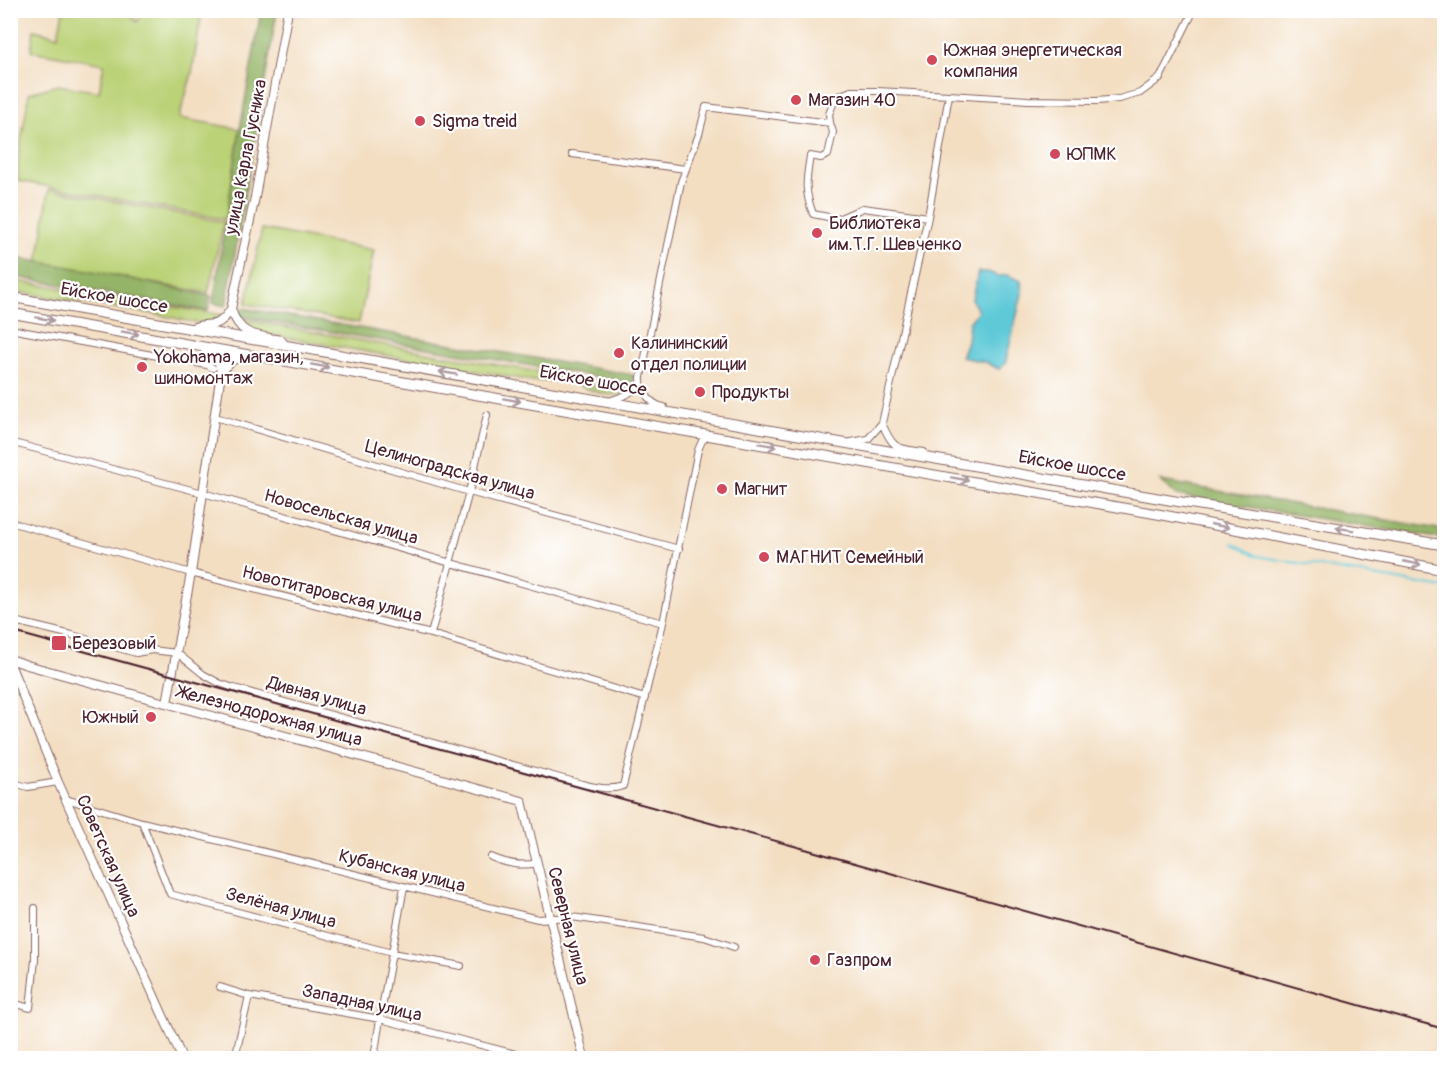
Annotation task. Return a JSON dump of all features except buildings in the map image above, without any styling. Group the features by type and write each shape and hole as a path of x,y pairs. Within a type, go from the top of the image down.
{"main road":[{"name":"Ейское шоссе","path":"10,297 1169,500 1444,545"},
{"name":"Ейское шоссе","path":"10,313 1163,515 1444,570"}],"street":[{"name":"улица Карла Гусника","path":"231,309 257,186 288,10"},
{"path":"927,217 863,208 838,219 813,214 805,182 810,156 821,158 828,155 833,132 829,114 836,97 851,91 876,91 1028,100 1119,99 1140,93 1160,78 1194,10"},
{"path":"847,443 868,439 882,423 927,217 950,96"},
{"path":"691,415 684,411 659,406 649,399 640,386 681,182 699,134 706,107 830,123"},
{"path":"572,154 686,169"},
{"path":"192,328 219,323 231,309"},
{"path":"231,309 237,323 249,334 281,340 284,344"},
{"path":"11,330 207,365 213,368"},
{"path":"167,703 191,573 221,373 214,354 208,350 184,346 180,342"},
{"path":"221,373 232,360 240,357 253,358 256,355"},
{"path":"609,401 626,395 640,386"},
{"path":"431,634 487,415"},
{"name":"Целиноградская улица","path":"214,417 469,492 679,549"},
{"path":"882,423 891,442 896,446 924,452 927,457"},
{"path":"687,430 698,450"},
{"path":"645,698 679,549 698,450 702,441 710,435"},
{"name":"Новосельская улица","path":"10,442 663,623"},
{"name":"Новотитаровская улица","path":"10,522 191,573 431,634 645,698"},
{"path":"10,620 136,652 152,650 177,653"},
{"name":"Дивная улица","path":"177,653 203,674 234,688 603,789 623,786 645,698"},
{"name":"Железнодорожная улица","path":"10,659 522,801"},
{"name":"Советская улица","path":"10,664 58,782 182,1059"},
{"path":"10,782 28,787 58,782"},
{"name":"Кубанская улица","path":"66,799 142,822 538,919 572,917 705,937 734,946"},
{"name":"Северная улица","path":"522,801 584,1059"},
{"name":"Зелёная улица","path":"142,822 170,894 392,953 461,966"},
{"path":"492,857 505,863 526,865 537,863"},
{"path":"374,1059 404,887"},
{"path":"10,1002 30,1008 35,960 35,908"},
{"name":"Западная улица","path":"220,987 249,996 380,1019 531,1059"},
{"path":"235,1059 249,996"}],"green space":[{"path":"63,11 104,11 130,15 138,22 141,11 202,11 192,73 179,118 240,129 227,217 223,219 18,181 18,160 29,93 58,85 99,92 104,64 31,51 34,30 58,36"},
{"path":"261,11 277,11 226,306 213,303"},
{"path":"49,189 224,222 208,293 38,263"},
{"path":"262,229 374,250 359,323 246,304"},
{"path":"11,257 99,272 211,296 208,311 11,276"},
{"path":"10,280 223,315 216,321 197,323 11,291"},
{"path":"237,307 634,375 633,383 238,316"},
{"path":"240,319 561,376 555,381 532,381 254,332"},
{"path":"578,383 603,388 605,383 633,387 627,392 613,395 591,390 577,385"},
{"path":"1161,481 1444,530 1444,539 1176,495"}],"water":[{"path":"978,272 988,272 998,276 1007,275 1021,281 1022,294 1005,364 999,369 985,362 961,357 967,341 969,323 978,311 972,300"}],"waterway":[{"path":"1233,543 1257,556 1444,588"}],"railway":[{"path":"10,631 805,849 1444,1029"}],"place":[{"name":"Южная энергетическая компания","path":"932,60"},
{"name":"Магазин 40","path":"796,100"},
{"name":"Sigma treid","path":"420,121"},
{"name":"ЮПМК","path":"1055,154"},
{"name":"Библиотека им.Т.Г. Шевченко","path":"817,233"},
{"name":"Калининский отдел полиции","path":"619,353"},
{"name":"Yokohama, магазин, шиномонтаж","path":"142,367"},
{"name":"Продукты","path":"700,392"},
{"name":"Магнит","path":"722,489"},
{"name":"МАГНИТ Семейный","path":"764,557"},
{"name":"Березовый","path":"59,643"},
{"name":"Южный","path":"151,717"},
{"name":"Газпром","path":"815,960"}]}
